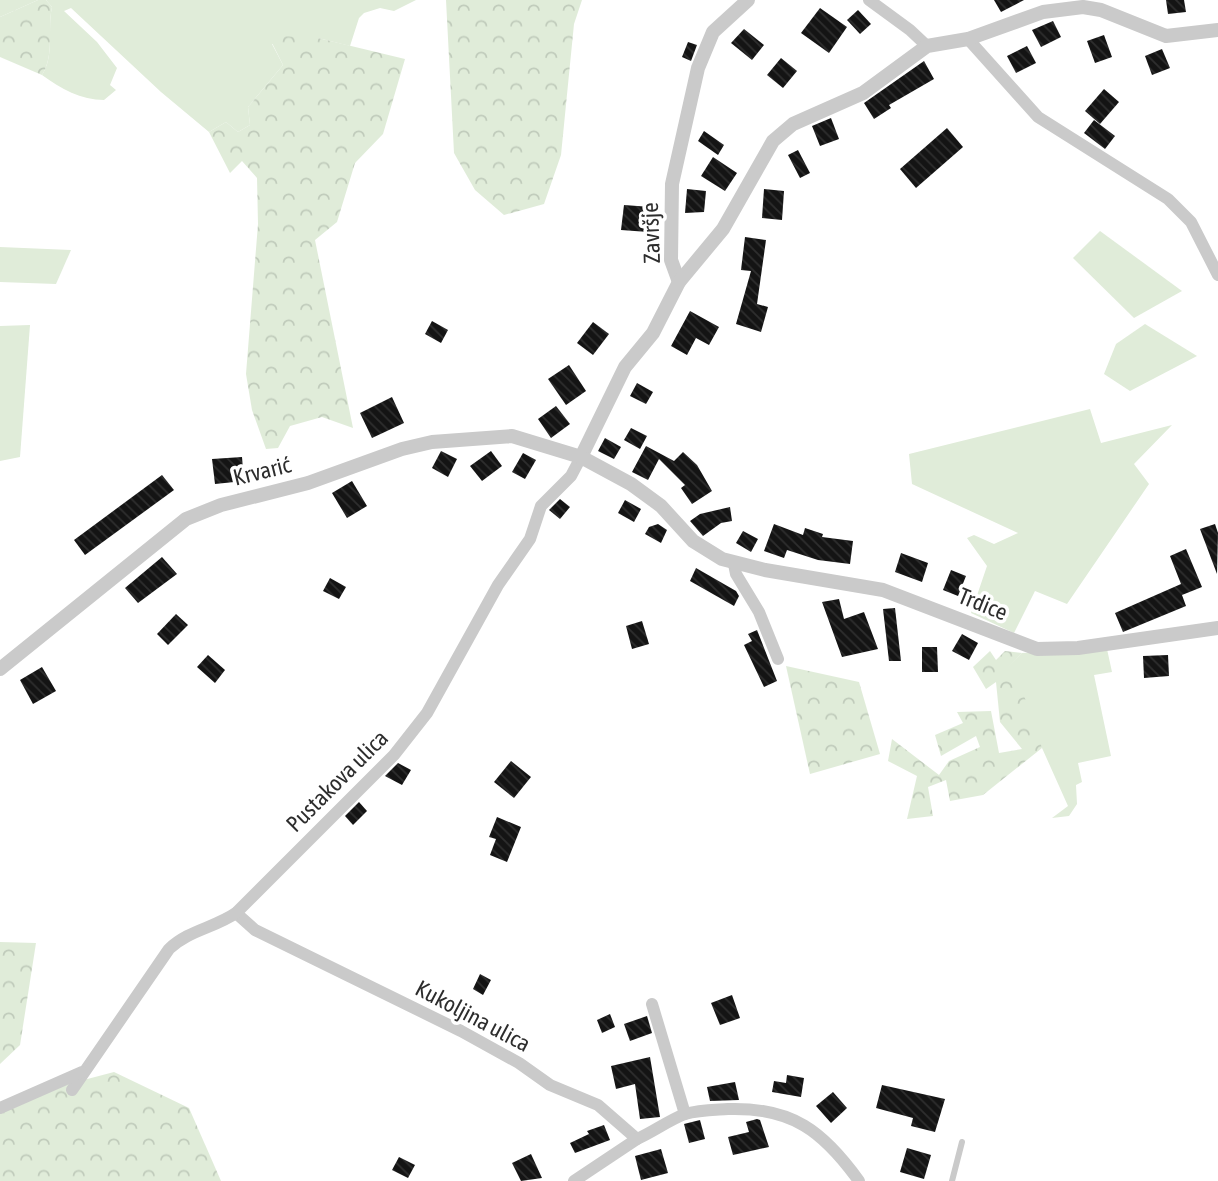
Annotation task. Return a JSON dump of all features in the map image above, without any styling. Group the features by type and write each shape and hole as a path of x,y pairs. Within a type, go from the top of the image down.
{"street":[{"name":"Završje","path":"581,457 625,367 653,332 679,282 671,260 672,184 698,68 713,32 748,0"},
{"path":"869,0 927,46"},
{"path":"679,282 723,229 782,131 804,118 863,93 927,46 968,39 1043,12 1083,6 1166,36 1218,30"},
{"path":"968,39 1038,117 1168,199 1191,222 1218,275"},
{"name":"Krvarić","path":"0,669 178,526 221,505 308,483 432,442 512,436 581,457"},
{"name":"Trdice","path":"581,457 648,495 693,541 734,564 883,590 1037,649 1078,648 1218,628"},
{"name":"Pustakova ulica","path":"72,1090 169,949 187,934 224,921 236,913 394,755 415,729 498,585 530,539 541,506 571,475 581,457"},
{"path":"734,564 736,574 759,612 778,659"},
{"name":"Kukoljina ulica","path":"236,913 262,933 461,1031 519,1063 550,1085 598,1105 637,1139"},
{"path":"652,1004 685,1114"},
{"path":"0,1108 83,1072"},
{"path":"574,1181 637,1139 685,1114 733,1109 786,1115 807,1126 826,1142 859,1181"}],"lane":[{"path":"952,1181 962,1142"}],"green space":[{"path":"0,0 38,0 0,17"},
{"path":"38,0 46,0 52,7 50,50 42,75 0,57 0,17"},
{"path":"46,0 416,0 394,11 380,8 364,13 359,18 350,46 318,38 272,44 283,65 248,107 250,125 238,132 226,122 209,132 161,92 71,8 64,11 97,42 117,68 110,85 116,90 104,100 87,98 64,89 42,75 50,50 52,7"},
{"path":"446,0 582,0 574,24 561,155 544,204 504,215 475,190 454,153"},
{"path":"281,36 318,38 405,59 383,134 355,163 337,222 315,240 353,428 322,417 290,426 278,448 266,449 252,410 246,374 258,224 257,178 242,161 230,173 209,132 226,122 238,132 250,125 248,107 283,65 272,43"},
{"path":"1100,231 1182,291 1134,318 1073,258"},
{"path":"0,247 71,250 56,284 0,282"},
{"path":"1145,324 1197,356 1130,391 1104,374 1116,344"},
{"path":"30,325 20,457 0,461 0,326"},
{"path":"1090,409 1101,443 1172,425 1134,464 1149,484 1067,604 1035,591 1014,633 971,613 987,566 967,538 974,535 994,544 1018,533 912,484 909,454"},
{"path":"1107,649 1112,672 1094,675 1111,756 1078,763 1082,782 1076,785 1077,804 1069,816 1052,818 1068,806 1042,748 1000,674 1022,653"},
{"path":"990,651 996,660 1005,651 1022,653 1001,674 1018,678 1042,748 983,795 950,801 946,780 928,787 933,816 907,819 917,776 888,761 892,739 939,775 949,761 980,747 976,736 941,756 935,735 963,723 957,712 991,711 999,753 1022,749 1000,722 996,682 986,689 973,667"},
{"path":"786,666 859,682 880,754 810,774"},
{"path":"0,942 36,943 20,1045 0,1064"},
{"path":"114,1072 189,1108 221,1181 0,1181 0,1102"}],"building":[{"path":"994,0 1024,0 1001,12"},
{"path":"1166,0 1184,0 1186,12 1168,14"},
{"path":"820,8 847,27 829,53 801,33"},
{"path":"858,10 871,24 860,34 847,20"},
{"path":"1053,21 1061,37 1041,47 1032,30"},
{"path":"744,29 764,45 752,60 731,43"},
{"path":"1104,35 1112,57 1095,63 1087,41"},
{"path":"688,42 697,45 691,61 682,57"},
{"path":"1027,46 1036,63 1016,73 1007,56"},
{"path":"1162,49 1170,68 1152,75 1145,56"},
{"path":"781,58 797,71 783,88 767,75"},
{"path":"924,61 934,79 889,105 891,108 874,119 864,103"},
{"path":"1104,89 1119,102 1100,124 1085,111"},
{"path":"831,118 839,139 820,146 812,126"},
{"path":"1094,120 1115,136 1105,149 1084,133"},
{"path":"947,128 963,147 916,188 900,169"},
{"path":"704,131 724,145 718,155 698,141"},
{"path":"798,150 810,173 800,178 788,155"},
{"path":"713,157 737,173 725,191 701,176"},
{"path":"687,189 706,191 704,212 685,213"},
{"path":"764,189 784,191 782,220 762,218"},
{"path":"624,205 651,207 648,232 621,230"},
{"path":"745,237 766,240 757,304 768,307 761,332 736,324 751,271 741,270"},
{"path":"690,311 719,327 709,345 696,338 687,355 671,346"},
{"path":"432,321 448,330 441,343 425,334"},
{"path":"593,322 609,334 593,355 577,343"},
{"path":"569,365 586,391 566,405 548,379"},
{"path":"637,383 653,392 646,404 630,396"},
{"path":"392,397 404,423 372,438 360,413"},
{"path":"556,406 570,424 551,438 538,419"},
{"path":"631,428 647,436 640,449 624,440"},
{"path":"605,438 621,447 614,459 598,451"},
{"path":"646,446 674,461 683,452 697,465 712,491 692,504 681,488 685,485 659,459 648,480 632,472"},
{"path":"441,451 457,459 448,477 432,468"},
{"path":"491,451 502,466 482,481 470,466"},
{"path":"523,453 536,460 525,479 512,472"},
{"path":"242,457 244,481 215,484 212,459"},
{"path":"162,475 174,490 85,555 74,540"},
{"path":"352,481 367,506 347,518 332,493"},
{"path":"560,499 570,507 560,519 549,510"},
{"path":"625,500 641,509 634,522 618,513"},
{"path":"730,507 732,521 721,523 703,536 690,521 700,514"},
{"path":"658,524 667,530 661,543 645,534 649,527"},
{"path":"774,524 803,535 805,528 823,534 822,537 853,541 850,564 818,560 787,550 784,558 764,551"},
{"path":"1215,524 1218,533 1217,574 1200,529"},
{"path":"743,531 758,539 751,552 736,543"},
{"path":"1186,549 1202,587 1182,595 1186,606 1123,632 1115,613 1181,584 1170,556"},
{"path":"901,553 928,563 922,582 895,572"},
{"path":"162,557 177,574 138,603 125,588"},
{"path":"696,568 736,591 739,596 734,606 690,581"},
{"path":"951,570 966,576 958,596 943,590"},
{"path":"330,578 346,587 339,599 323,591"},
{"path":"839,599 844,619 864,612 878,649 842,657 822,602"},
{"path":"895,608 901,661 889,661 883,609"},
{"path":"176,614 188,625 168,645 157,634"},
{"path":"642,621 649,644 632,649 626,626"},
{"path":"757,630 777,681 764,687 744,645 752,641 748,634"},
{"path":"962,634 978,643 969,660 952,651"},
{"path":"922,647 937,647 938,672 922,672"},
{"path":"208,655 225,670 215,683 197,667"},
{"path":"1168,655 1169,676 1144,678 1143,656"},
{"path":"42,667 56,691 33,704 20,680"},
{"path":"511,761 531,777 514,798 494,782"},
{"path":"398,763 411,770 402,785 385,776"},
{"path":"359,802 367,811 353,825 345,816"},
{"path":"497,817 521,827 507,862 490,855 496,839 489,837"},
{"path":"480,974 491,980 483,995 473,989"},
{"path":"732,995 740,1018 720,1025 711,1003"},
{"path":"610,1014 615,1027 602,1033 597,1020"},
{"path":"647,1016 652,1033 630,1041 624,1024"},
{"path":"650,1057 660,1117 640,1119 635,1084 616,1089 611,1066"},
{"path":"787,1075 804,1078 801,1097 772,1092 774,1081 786,1083"},
{"path":"735,1082 739,1100 710,1101 707,1087"},
{"path":"882,1085 945,1099 935,1132 911,1126 913,1118 876,1108"},
{"path":"833,1092 847,1108 831,1123 816,1106"},
{"path":"700,1120 705,1139 689,1143 684,1124"},
{"path":"760,1120 769,1147 733,1155 728,1137 749,1132 746,1122"},
{"path":"604,1125 610,1140 575,1153 570,1143 589,1134 587,1131"},
{"path":"907,1148 931,1155 924,1179 900,1172"},
{"path":"661,1149 668,1173 641,1180 635,1156"},
{"path":"531,1154 542,1178 521,1181 512,1163"},
{"path":"399,1157 415,1165 408,1178 392,1170"}]}
